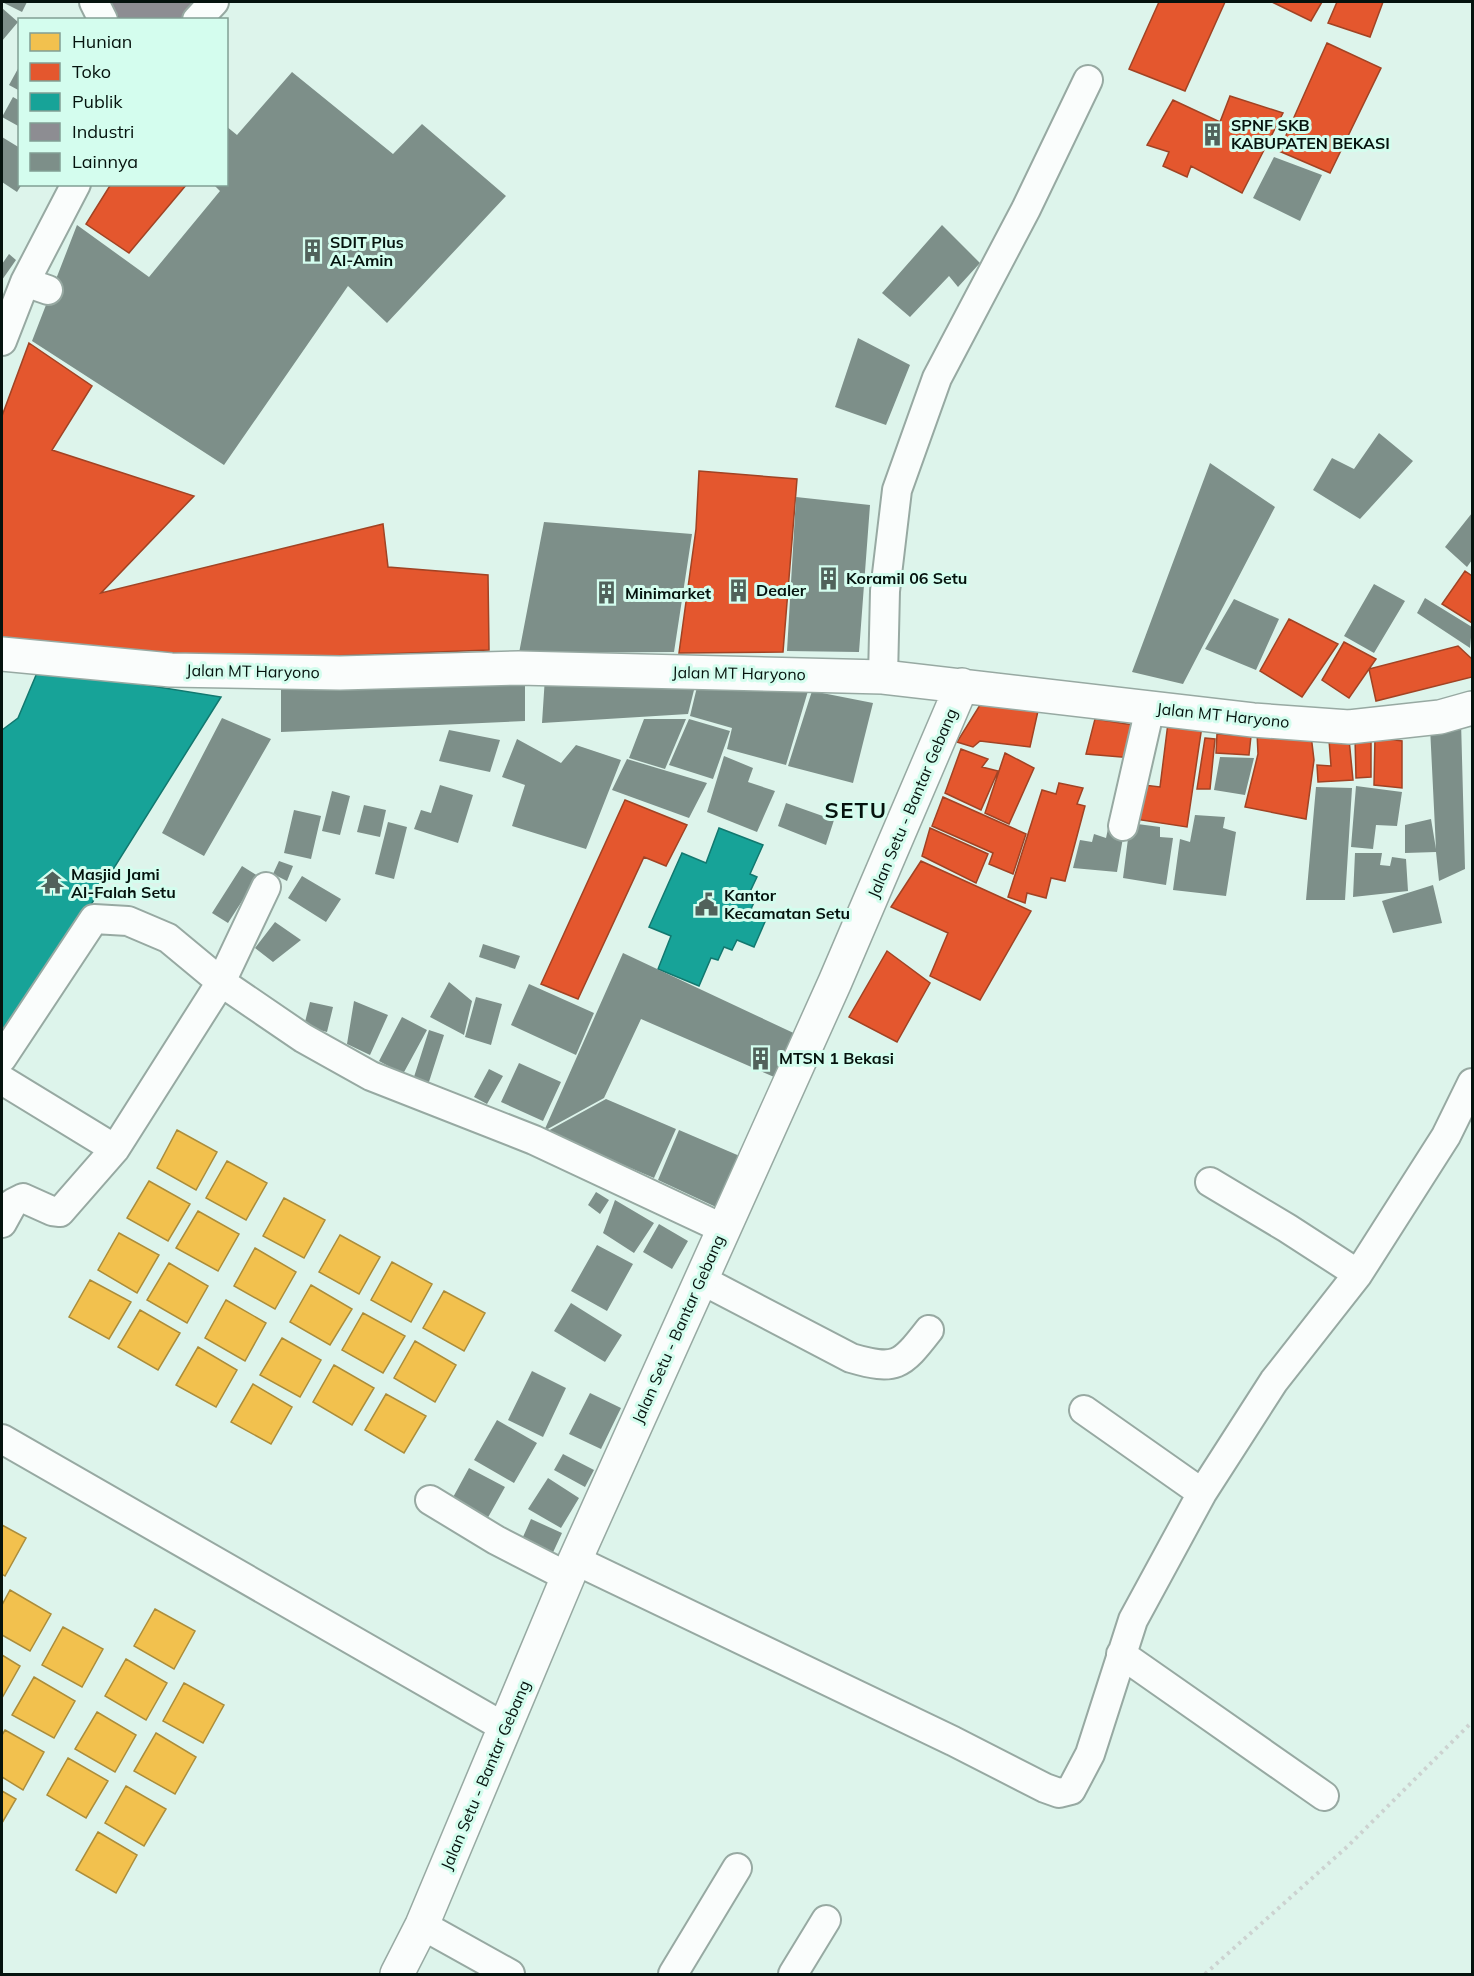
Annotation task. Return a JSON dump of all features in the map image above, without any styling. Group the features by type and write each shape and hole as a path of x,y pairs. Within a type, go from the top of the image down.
{"main road":[{"name":"Jalan MT Haryono","path":"2,654 171,670 340,673 519,668 883,676 1253,720 1349,727 1440,717 1473,708"},
{"name":"Jalan Setu - Bantar Gebang","path":"397,1974 422,1925 571,1569 835,982 962,685"}],"street":[{"path":"94,2 102,18"},
{"path":"199,18 214,2"},
{"path":"883,676 885,591 897,490 937,378 1026,210 1088,80"},
{"path":"2,341 36,286 75,186"},
{"path":"1123,826 1150,708"},
{"path":"2,1223 13,1203 23,1198 52,1211 60,1212 67,1207 116,1149 221,982 266,887"},
{"path":"2,1058 94,919 128,921 168,938 221,982 303,1038 371,1077 534,1140 724,1229"},
{"path":"2,1080 116,1149"},
{"path":"430,1500 496,1540 571,1569 1059,1793 1071,1791 1086,1762 1133,1620 1202,1493 1274,1382 1358,1274 1446,1136 1473,1083"},
{"path":"1210,1182 1287,1227 1358,1274"},
{"path":"700,1279 851,1358 867,1363 890,1365 908,1358 929,1330"},
{"path":"1084,1410 1202,1493"},
{"path":"2,1439 504,1727"},
{"path":"1121,1654 1324,1796"},
{"path":"673,1974 737,1868"},
{"path":"793,1974 826,1920"},
{"path":"422,1925 510,1974"}],"path":[{"path":"1205,1974 1349,1845 1473,1722"}],"building: Hunian":[{"path":"177,1130 217,1152 196,1190 157,1168"},
{"path":"227,1161 267,1183 246,1220 206,1198"},
{"path":"149,1181 190,1204 168,1241 127,1218"},
{"path":"284,1198 325,1220 304,1258 263,1236"},
{"path":"198,1211 239,1234 218,1271 176,1248"},
{"path":"119,1233 159,1255 137,1293 98,1270"},
{"path":"340,1235 380,1257 359,1294 319,1272"},
{"path":"255,1248 296,1272 275,1309 234,1286"},
{"path":"392,1262 432,1284 411,1322 371,1300"},
{"path":"169,1263 208,1286 187,1323 147,1300"},
{"path":"90,1280 131,1302 109,1339 69,1317"},
{"path":"311,1285 352,1309 330,1345 290,1322"},
{"path":"444,1291 485,1313 464,1351 423,1328"},
{"path":"226,1300 266,1323 245,1361 205,1338"},
{"path":"140,1310 180,1333 158,1370 118,1347"},
{"path":"363,1313 405,1336 383,1373 342,1350"},
{"path":"282,1338 321,1360 300,1397 260,1375"},
{"path":"415,1341 456,1365 435,1402 394,1378"},
{"path":"198,1347 237,1370 216,1407 176,1385"},
{"path":"334,1365 374,1388 352,1425 313,1402"},
{"path":"253,1384 292,1407 271,1444 231,1422"},
{"path":"386,1394 426,1416 404,1453 365,1430"},
{"path":"2,1525 26,1538 5,1576 2,1574"},
{"path":"10,1590 51,1614 30,1651 2,1635 2,1605"},
{"path":"155,1609 195,1631 174,1669 134,1646"},
{"path":"63,1627 103,1649 82,1687 42,1665"},
{"path":"2,1655 20,1666 2,1698"},
{"path":"126,1659 167,1683 146,1720 105,1696"},
{"path":"34,1677 75,1701 54,1738 12,1715"},
{"path":"184,1683 224,1705 203,1743 163,1721"},
{"path":"97,1712 136,1735 115,1772 75,1749"},
{"path":"5,1730 44,1752 23,1790 2,1777 2,1735"},
{"path":"156,1733 196,1757 175,1794 134,1771"},
{"path":"68,1758 108,1781 86,1818 47,1795"},
{"path":"126,1786 166,1809 144,1846 105,1823"},
{"path":"2,1791 16,1799 2,1823"},
{"path":"98,1832 137,1855 116,1893 76,1870"}],"building: Toko":[{"path":"1159,2 1225,2 1185,91 1129,69"},
{"path":"1272,2 1322,2 1311,21"},
{"path":"1337,2 1383,2 1370,37 1328,23"},
{"name":"SPNF SKB KABUPATEN BEKASI","path":"1327,43 1381,68 1330,173 1279,151"},
{"name":"SPNF SKB KABUPATEN BEKASI","path":"1230,96 1283,113 1242,193 1191,166 1187,177 1163,166 1169,152 1147,145 1173,100 1220,122"},
{"path":"110,186 185,186 129,253 86,224"},
{"path":"29,343 92,386 52,450 194,496 101,593 383,524 388,567 488,575 489,650 253,659 2,640 2,416"},
{"name":"Dealer","path":"699,471 797,479 783,652 679,653 696,529"},
{"path":"1465,571 1472,576 1472,623 1442,604"},
{"path":"1289,619 1338,644 1302,697 1260,671"},
{"path":"1344,642 1376,659 1349,698 1322,680"},
{"path":"1458,646 1472,659 1472,677 1376,701 1369,669"},
{"path":"980,705 1038,711 1030,747 980,741 973,747 957,742"},
{"path":"1095,719 1140,726 1133,758 1086,754"},
{"path":"1168,723 1202,726 1187,827 1128,818 1136,784 1160,787"},
{"path":"1257,732 1311,735 1314,760 1306,819 1245,807 1258,754"},
{"path":"1217,734 1251,736 1249,755 1216,753"},
{"path":"1355,737 1371,739 1371,777 1356,778"},
{"path":"1375,737 1402,741 1402,788 1374,785"},
{"path":"1205,738 1215,739 1210,789 1197,789"},
{"path":"1349,739 1353,780 1318,782 1317,765 1331,766 1329,740"},
{"path":"961,749 988,759 982,767 998,771 981,810 945,793"},
{"path":"1005,753 1034,768 1009,824 985,813"},
{"path":"1059,783 1083,788 1077,804 1085,806 1065,881 1051,878 1046,898 1027,893 1025,903 1008,897 1042,790 1056,794"},
{"path":"943,797 1026,834 1013,874 989,864 993,853 932,826"},
{"path":"625,800 687,825 666,866 644,857 578,999 541,984"},
{"path":"930,828 988,854 976,883 922,856"},
{"path":"921,861 1031,911 980,1000 930,976 948,933 891,907"},
{"path":"887,951 930,983 897,1042 849,1017"}],"building: Publik":[{"name":"Masjid Jami Al-Falah Setu","path":"39,668 221,697 5,1042 2,1036 2,730 18,718"},
{"name":"Kantor Kecamatan Setu","path":"719,828 763,845 750,874 757,877 748,896 756,898 751,909 768,915 754,947 737,940 732,950 724,947 718,960 711,958 699,986 658,969 671,936 649,927 682,853 706,863"}],"building: Industri":[{"path":"110,2 204,2 188,18 119,18"}],"building: Lainnya":[{"path":"2,2 27,2 22,12"},
{"path":"2,8 18,22 2,41"},
{"path":"18,69 18,90 9,85"},
{"name":"SDIT Plus Al-Amin","path":"292,72 393,154 422,124 506,196 387,323 348,286 224,465 32,341 77,225 149,277 220,191 215,186 228,186 228,128 237,135"},
{"path":"13,97 18,100 18,126 2,117"},
{"path":"2,137 18,147 18,186 21,186 17,192 2,182"},
{"path":"1274,157 1322,175 1300,221 1253,198"},
{"path":"942,225 980,263 958,287 949,276 910,317 882,293"},
{"path":"9,254 16,260 2,280 2,264"},
{"path":"858,338 910,365 886,425 835,407"},
{"path":"1379,433 1413,461 1360,519 1313,490 1332,458 1354,469"},
{"path":"1210,463 1275,507 1183,684 1132,672"},
{"name":"Koramil 06 Setu","path":"796,497 870,505 859,652 787,651"},
{"path":"1472,513 1472,560 1467,567 1445,547"},
{"name":"Minimarket","path":"544,522 692,534 674,652 519,653"},
{"path":"1374,584 1405,601 1374,653 1344,636"},
{"path":"1425,598 1472,627 1470,648 1417,613"},
{"path":"1234,599 1279,619 1256,670 1205,649"},
{"path":"545,677 695,686 688,714 542,723"},
{"path":"525,679 525,721 281,732 281,687"},
{"path":"697,687 808,691 786,765 727,749 732,728 690,716"},
{"path":"812,691 873,703 853,783 788,766"},
{"path":"222,718 271,739 204,856 162,833"},
{"path":"644,719 686,719 665,769 629,758"},
{"path":"689,719 730,731 713,779 669,765"},
{"path":"1461,721 1465,869 1439,881 1436,852 1405,853 1405,825 1431,819 1436,849 1430,727"},
{"path":"449,730 500,740 490,772 439,761"},
{"path":"517,739 561,763 576,745 621,760 586,849 512,826 525,785 502,777"},
{"path":"724,756 753,768 748,782 775,791 757,832 707,812"},
{"path":"1220,757 1254,758 1245,795 1214,790"},
{"path":"627,759 707,783 689,818 612,790"},
{"path":"440,785 473,795 458,843 414,829 421,810 431,813"},
{"path":"1356,786 1402,792 1397,826 1376,825 1373,849 1351,847"},
{"path":"1316,787 1352,788 1345,900 1306,900"},
{"path":"332,791 350,796 340,835 322,831"},
{"path":"786,803 834,820 826,845 778,826"},
{"path":"364,805 386,810 380,837 357,832"},
{"path":"294,810 321,816 311,859 284,853"},
{"path":"1195,815 1225,817 1223,828 1236,832 1226,896 1173,890 1180,839 1190,842"},
{"path":"388,822 407,827 394,879 375,874"},
{"path":"1130,823 1160,827 1160,837 1173,838 1166,885 1123,878"},
{"path":"1108,829 1124,832 1117,872 1073,868 1080,840 1092,842 1094,834 1106,838"},
{"path":"1355,853 1382,853 1380,865 1390,866 1392,857 1406,859 1408,891 1353,897"},
{"path":"279,861 293,866 287,881 273,874"},
{"path":"242,866 258,876 228,923 212,913"},
{"path":"302,876 341,899 326,922 288,898"},
{"path":"1433,885 1442,923 1393,933 1382,901"},
{"path":"275,922 301,940 273,962 255,948"},
{"path":"483,944 520,956 515,969 479,957"},
{"name":"MTSN 1 Bekasi","path":"623,953 800,1036 781,1080 641,1019 604,1098 544,1131"},
{"path":"449,982 472,1001 464,1035 430,1017"},
{"path":"529,984 594,1013 576,1055 511,1025"},
{"path":"476,997 502,1004 491,1045 465,1037"},
{"path":"354,1001 388,1015 370,1055 347,1044"},
{"path":"310,1002 333,1007 327,1032 304,1026"},
{"path":"402,1017 427,1030 403,1074 379,1061"},
{"path":"429,1030 444,1035 428,1085 413,1080"},
{"path":"519,1063 561,1082 543,1121 501,1102"},
{"path":"489,1069 503,1076 487,1104 474,1097"},
{"path":"606,1099 676,1129 654,1178 546,1132"},
{"path":"679,1130 742,1157 716,1207 658,1180"},
{"path":"596,1192 609,1200 600,1214 588,1205"},
{"path":"615,1200 654,1223 634,1253 603,1233"},
{"path":"659,1224 688,1241 672,1269 643,1252"},
{"path":"597,1245 633,1264 607,1311 571,1291"},
{"path":"571,1303 622,1335 605,1362 554,1331"},
{"path":"532,1371 566,1388 543,1437 508,1420"},
{"path":"590,1393 621,1408 601,1449 569,1434"},
{"path":"497,1420 537,1443 514,1483 474,1460"},
{"path":"563,1454 594,1470 585,1487 554,1470"},
{"path":"469,1468 505,1487 486,1521 451,1501"},
{"path":"548,1478 579,1498 561,1528 528,1509"},
{"path":"531,1519 562,1533 549,1561 518,1548"}],"place":[{"name":"SPNF SKB KABUPATEN BEKASI","path":"1213,134"},
{"name":"SDIT Plus Al-Amin","path":"312,251"},
{"name":"Koramil 06 Setu","path":"828,578"},
{"name":"Dealer","path":"738,590"},
{"name":"Minimarket","path":"607,593"},
{"name":"Masjid Jami Al-Falah Setu","path":"53,883"},
{"name":"Kantor Kecamatan Setu","path":"706,904"},
{"name":"MTSN 1 Bekasi","path":"761,1058"}],"district":[{"name":"SETU","path":"856,810"}]}
